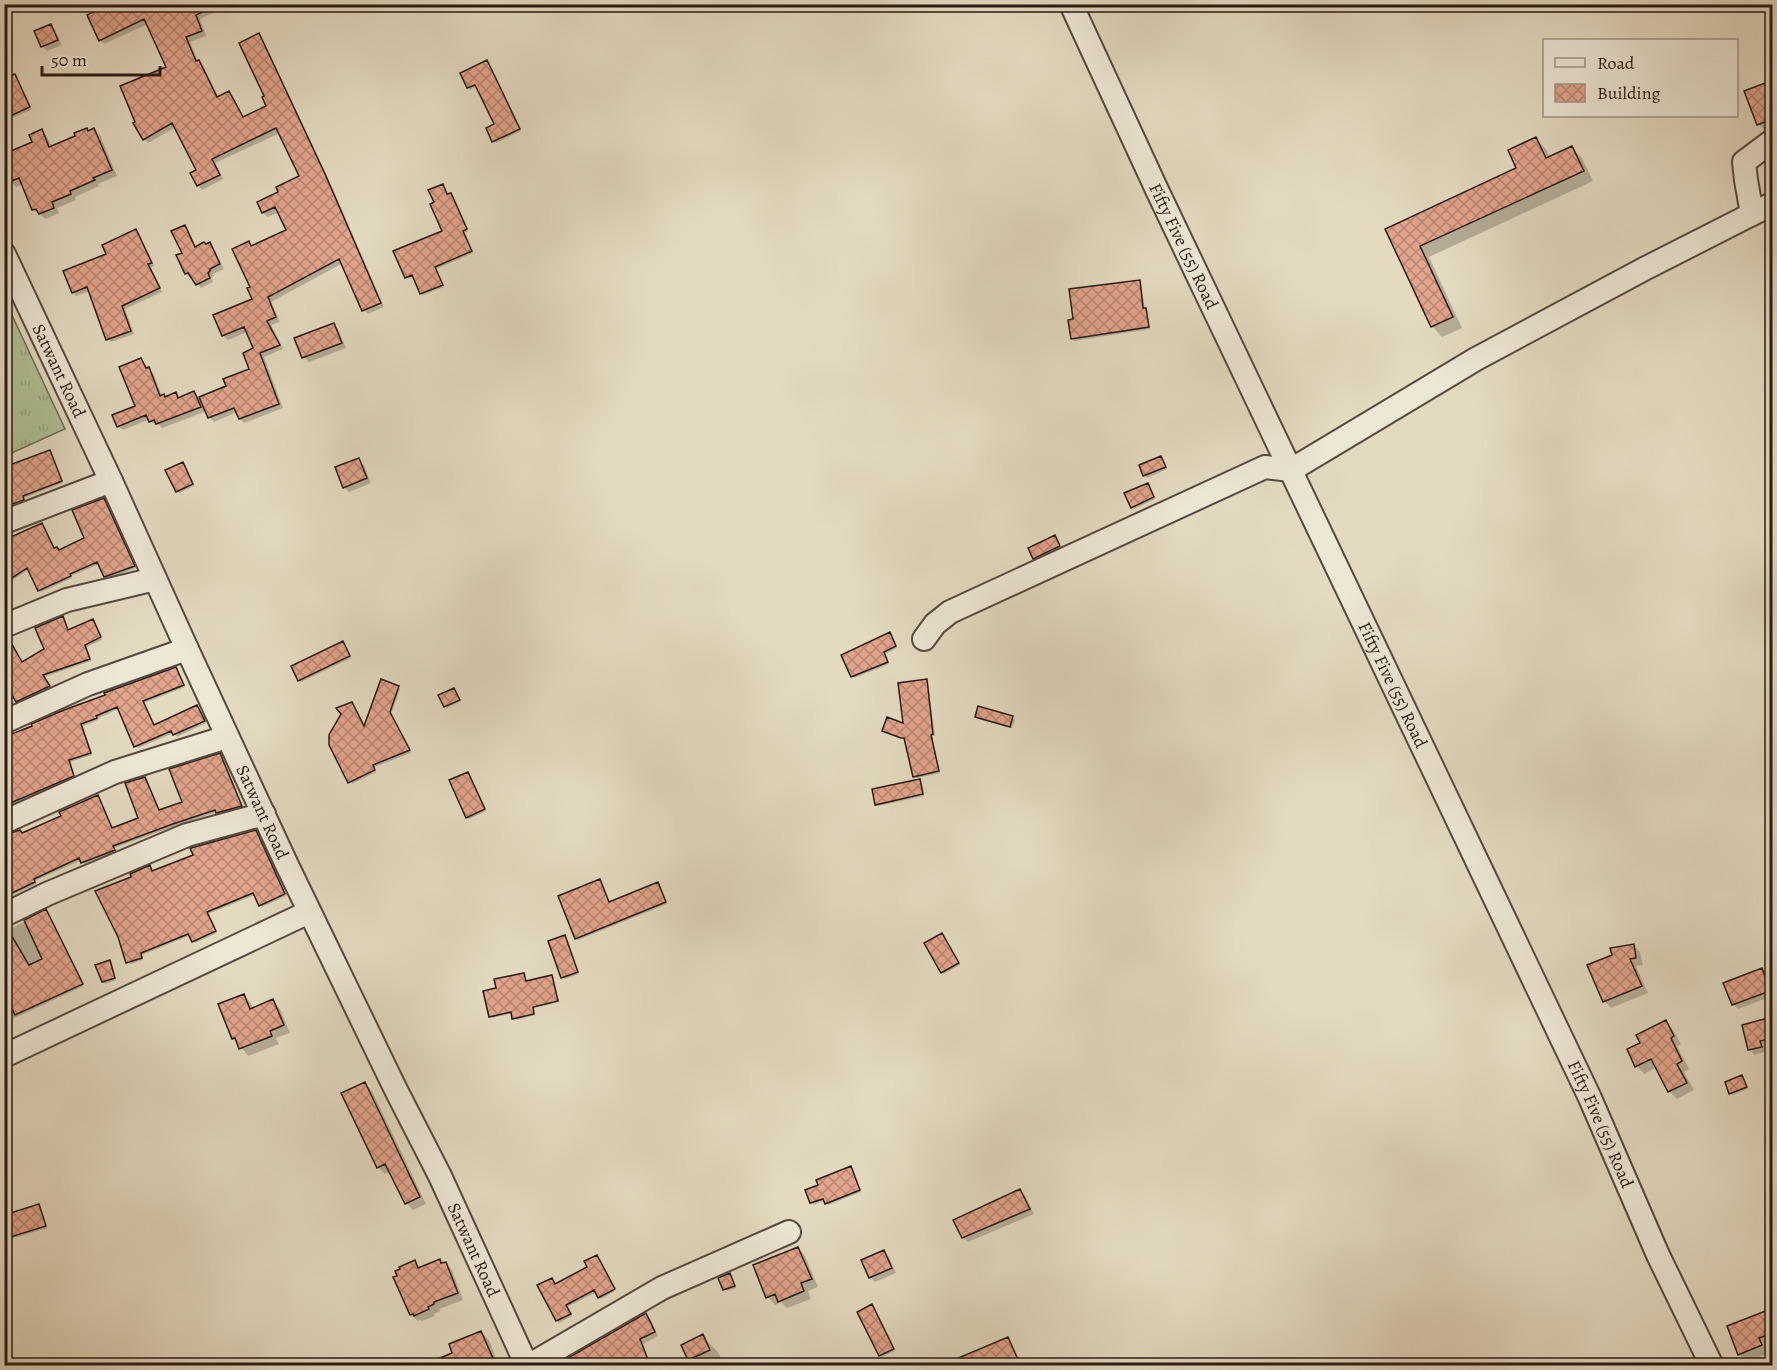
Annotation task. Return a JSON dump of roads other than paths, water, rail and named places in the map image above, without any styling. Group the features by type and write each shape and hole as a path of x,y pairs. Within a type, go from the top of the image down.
{"street":[{"name":"Fifty Five (55) Road","path":"1071,4 1157,190 1590,1098 1658,1255 1712,1365"},
{"path":"1752,214 1744,162 1773,141"},
{"path":"924,639 935,624 950,612 1264,467 1291,471 1476,359 1646,267 1773,204"},
{"name":"Satwant Road","path":"4,254 309,912 440,1176 528,1365"},
{"path":"4,522 111,481"},
{"path":"4,626 67,600 155,579"},
{"path":"4,722 88,684 187,649"},
{"path":"4,822 115,772 227,737"},
{"path":"4,915 46,894 187,835 264,814"},
{"path":"4,1056 309,912"},
{"path":"528,1365 662,1288 789,1232"}]}
